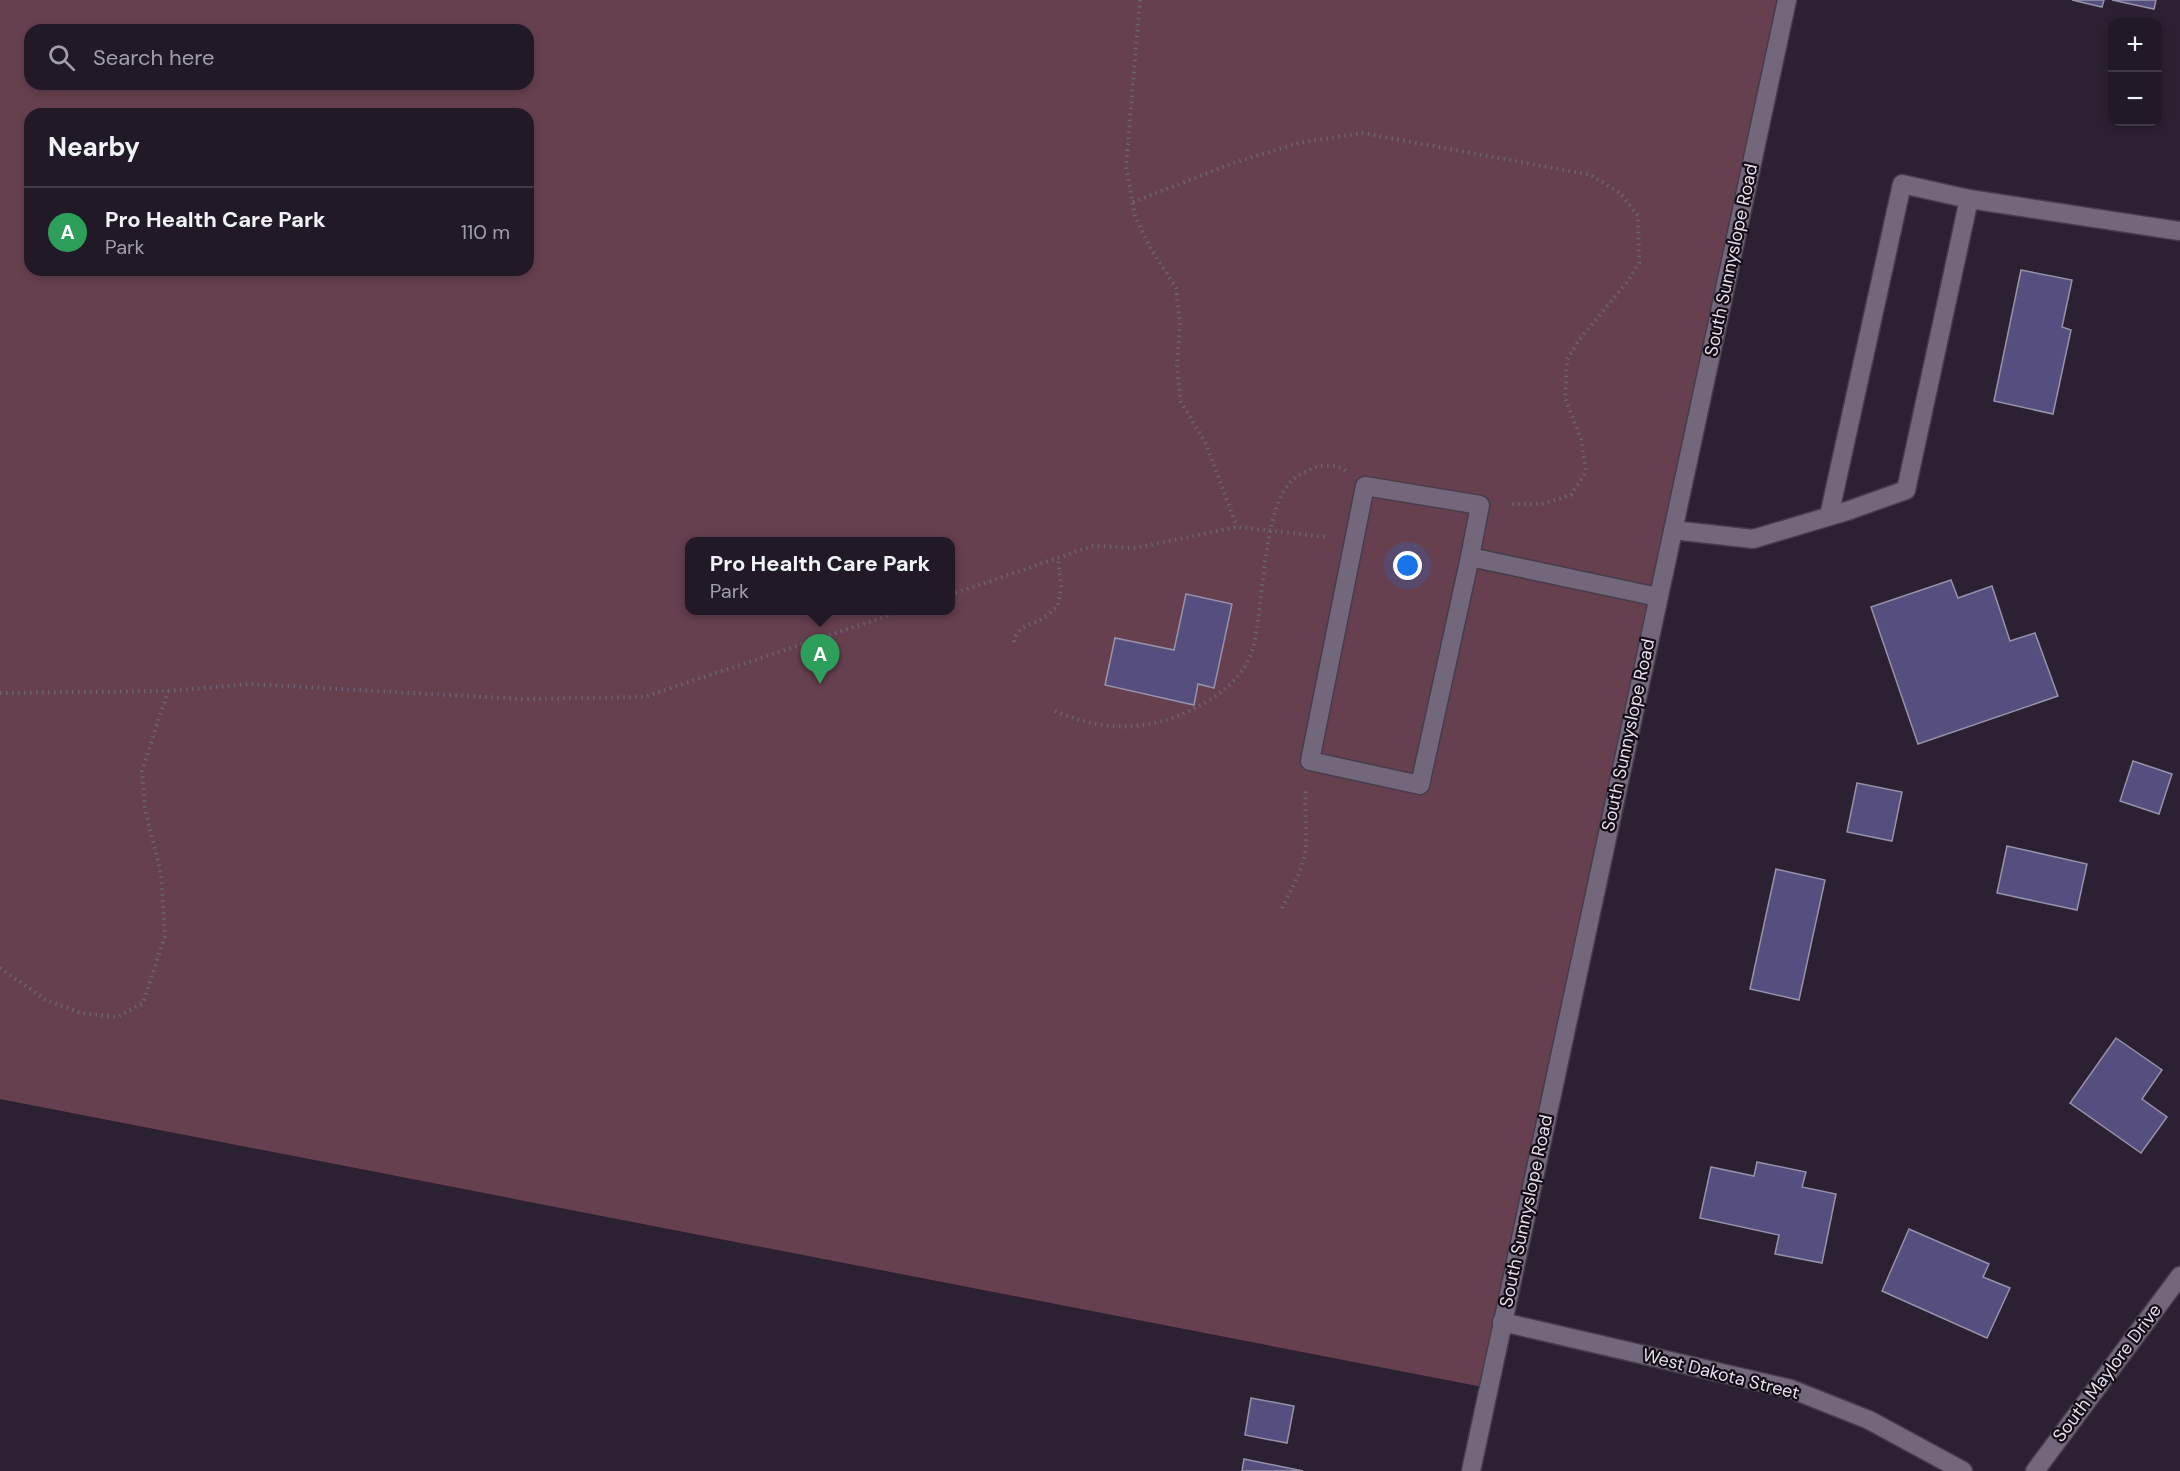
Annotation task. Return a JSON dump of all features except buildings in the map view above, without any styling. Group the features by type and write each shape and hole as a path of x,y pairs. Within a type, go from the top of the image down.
{"street":[{"name":"South Sunnyslope Road","path":"1471,1471 1787,0"},
{"path":"1829,516 1902,184 1969,199 2180,231"},
{"path":"1673,530 1753,539 1906,490 1969,199"},
{"path":"1365,486 1480,505 1420,785 1310,761 1365,486"},
{"path":"1470,557 1658,597"},
{"name":"South Maylore Drive","path":"2035,1471 2180,1276"},
{"name":"West Dakota Street","path":"1502,1322 1791,1389 1869,1420 1963,1471"}],"path":[{"path":"1140,0 1126,167 1135,216 1151,249 1176,288 1180,323 1177,367 1181,402 1206,444 1237,526"},
{"path":"1133,202 1236,162 1299,143 1362,134 1591,175 1620,193 1638,216 1639,263 1628,281 1579,340 1567,360 1565,398 1581,439 1586,472 1571,495 1542,504 1480,505"},
{"path":"1055,711 1078,721 1113,726 1149,726 1185,716 1232,686 1252,649 1270,529 1275,513 1293,478 1318,466 1341,467 1365,486"},
{"path":"955,595 1092,546 1136,548 1237,526 1354,540"},
{"path":"1014,642 1015,635 1025,625 1041,620 1058,606 1061,586 1058,558"},
{"path":"0,693 168,691 249,684 522,699 644,697 890,615"},
{"path":"0,968 45,1000 81,1013 117,1017 143,1003 165,936 161,874 145,809 142,771 168,691"},
{"path":"1282,908 1299,871 1306,847 1303,810 1310,761"}],"shaded area":[{"path":"0,0 1787,0 1488,1388 0,1099"}],"place":[{"name":"Pro Health Care Park","path":"820,684"}]}
